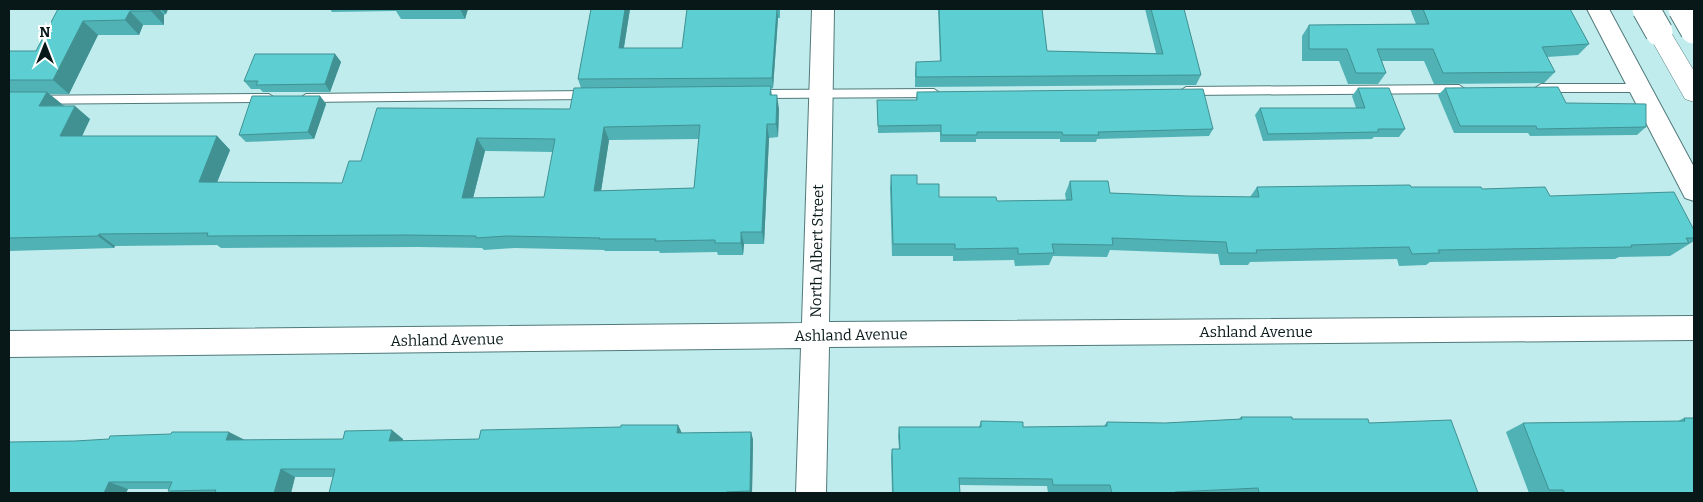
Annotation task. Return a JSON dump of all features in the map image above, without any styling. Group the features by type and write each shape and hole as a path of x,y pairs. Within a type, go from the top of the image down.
{"street":[{"name":"North Albert Street","path":"811,493 823,9"},
{"path":"1598,9 1694,191"},
{"path":"1646,9 1694,92"},
{"path":"1682,9 1694,30"},
{"name":"Ashland Avenue","path":"9,344 1694,328"}],"lane":[{"path":"1525,88 1639,88"},
{"path":"1177,91 1476,89"},
{"path":"742,94 948,93"},
{"path":"296,98 604,95"},
{"path":"9,100 276,98"}],"building":[{"path":"58,9 151,9 151,11 130,11 125,20 83,21 53,80 9,80 9,51 36,51"},
{"path":"591,9 625,9 619,48 682,48 687,9 777,9 772,78 578,79"},
{"path":"939,9 1042,9 1047,51 1163,54 1151,9 1184,9 1201,75 916,77 916,62 941,61"},
{"path":"1423,9 1570,9 1589,44 1542,47 1555,72 1443,73 1433,49 1377,49 1386,73 1356,73 1347,49 1309,49 1309,25 1429,24"},
{"path":"255,54 335,54 325,84 256,85 258,81 244,81"},
{"path":"771,86 770,95 777,95 776,124 767,124 762,232 741,232 741,243 715,243 715,240 655,241 656,239 507,236 476,238 476,236 408,235 207,236 208,233 99,234 98,236 9,238 9,92 47,92 39,106 75,106 60,136 217,136 199,182 342,183 349,161 361,161 377,108 570,109 574,88","holes":["700,125 694,188 594,191 604,127","477,138 555,139 544,197 462,198"]},
{"path":"1558,87 1566,103 1646,104 1646,127 1537,129 1536,126 1460,126 1445,88"},
{"path":"1358,88 1389,88 1405,129 1378,129 1378,132 1268,134 1260,108 1365,108"},
{"path":"1203,89 1213,129 1098,132 1099,135 1063,135 1062,132 977,132 977,135 941,135 941,125 878,126 877,100 917,100 917,92"},
{"path":"252,96 320,96 308,132 239,135"},
{"path":"891,175 917,175 917,184 939,184 939,197 996,197 997,201 1072,200 1070,181 1108,181 1110,193 1187,196 1259,197 1257,187 1410,185 1411,187 1481,187 1482,189 1545,187 1550,196 1674,192 1694,230 1694,238 1686,238 1689,243 1631,245 1632,247 1438,250 1440,253 1412,254 1409,247 1256,250 1257,253 1228,253 1226,242 1112,238 1113,245 1052,244 1054,253 1018,254 1018,248 955,249 955,244 893,244"},
{"path":"1241,417 1368,419 1369,423 1451,420 1478,493 1259,493 1258,488 1175,493 1112,493 1110,485 1053,485 1052,479 959,478 960,493 893,493 892,449 900,449 899,427 981,427 981,421 1023,422 1023,427 1107,426 1107,422 1165,423 1242,419"},
{"path":"1684,418 1694,418 1694,493 1565,493 1563,490 1549,490 1523,423 1685,421"},
{"path":"621,425 678,425 677,433 751,432 750,491 725,493 329,493 335,469 281,469 274,493 215,493 216,490 168,491 172,482 109,482 104,493 9,493 9,442 109,439 110,436 171,434 172,432 229,432 226,440 343,439 345,431 392,430 389,441 479,439 481,430 621,427"}]}
